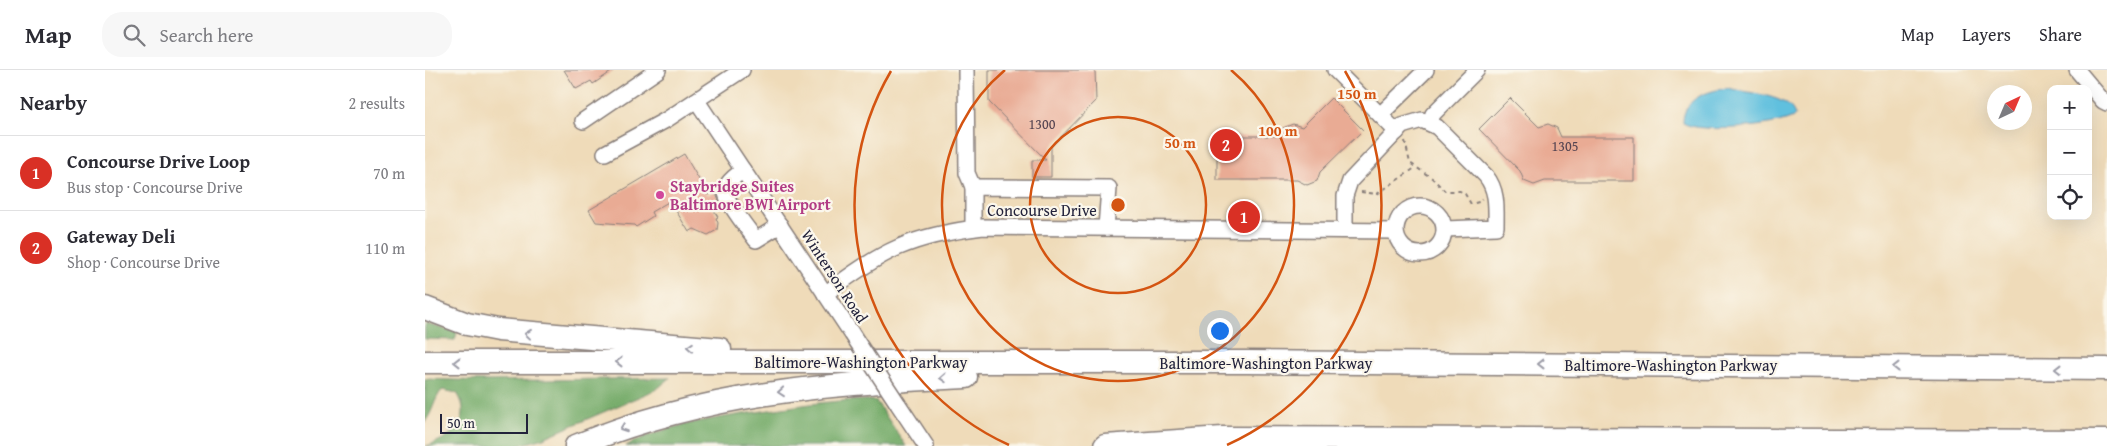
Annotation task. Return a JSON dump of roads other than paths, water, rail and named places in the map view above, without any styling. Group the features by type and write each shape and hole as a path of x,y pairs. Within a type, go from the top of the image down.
{"highway":[{"path":"425,308 467,324 498,330 732,350 1170,353 1245,362"},
{"name":"Baltimore-Washington Parkway","path":"425,362 1245,362 2107,369"},
{"path":"576,446 646,419 701,405 772,392 917,379 1033,374 1162,372 1421,374 1481,364"},
{"path":"1105,446 1223,438 2107,441"}],"street":[{"path":"583,121 658,70"},
{"path":"605,153 697,101 742,70"},
{"path":"966,70 967,173 973,187 973,228"},
{"path":"1335,70 1400,135"},
{"path":"1380,116 1426,70"},
{"path":"1430,122 1433,114 1477,70"},
{"path":"2077,70 2103,101 2107,103"},
{"name":"Winterson Road","path":"697,101 927,446"},
{"path":"1345,230 1345,196 1350,181 1400,135 1402,126 1413,121 1422,120 1430,122 1486,176 1492,183 1496,194 1496,227 1445,229"},
{"path":"743,170 727,186 725,192 728,200 757,240 780,225"},
{"path":"973,187 1109,188 1106,228"},
{"path":"1419,206 1435,210 1442,218 1445,229 1443,240 1436,249 1421,255 1410,253 1401,246 1395,231 1397,220 1404,211 1419,206"},
{"name":"Concourse Drive","path":"825,294 884,252 915,240 945,232 973,228 1395,231"}],"water":[{"path":"1728,88 1777,99 1786,103 1792,109 1795,116 1772,123 1739,128 1706,128 1683,123 1687,107 1698,97 1712,91"}],"place":[{"name":"Gateway Deli","path":"1226,145"},
{"name":"Staybridge Suites Baltimore BWI Airport","path":"660,195"},
{"name":"Concourse Drive Loop","path":"1244,217"}]}
